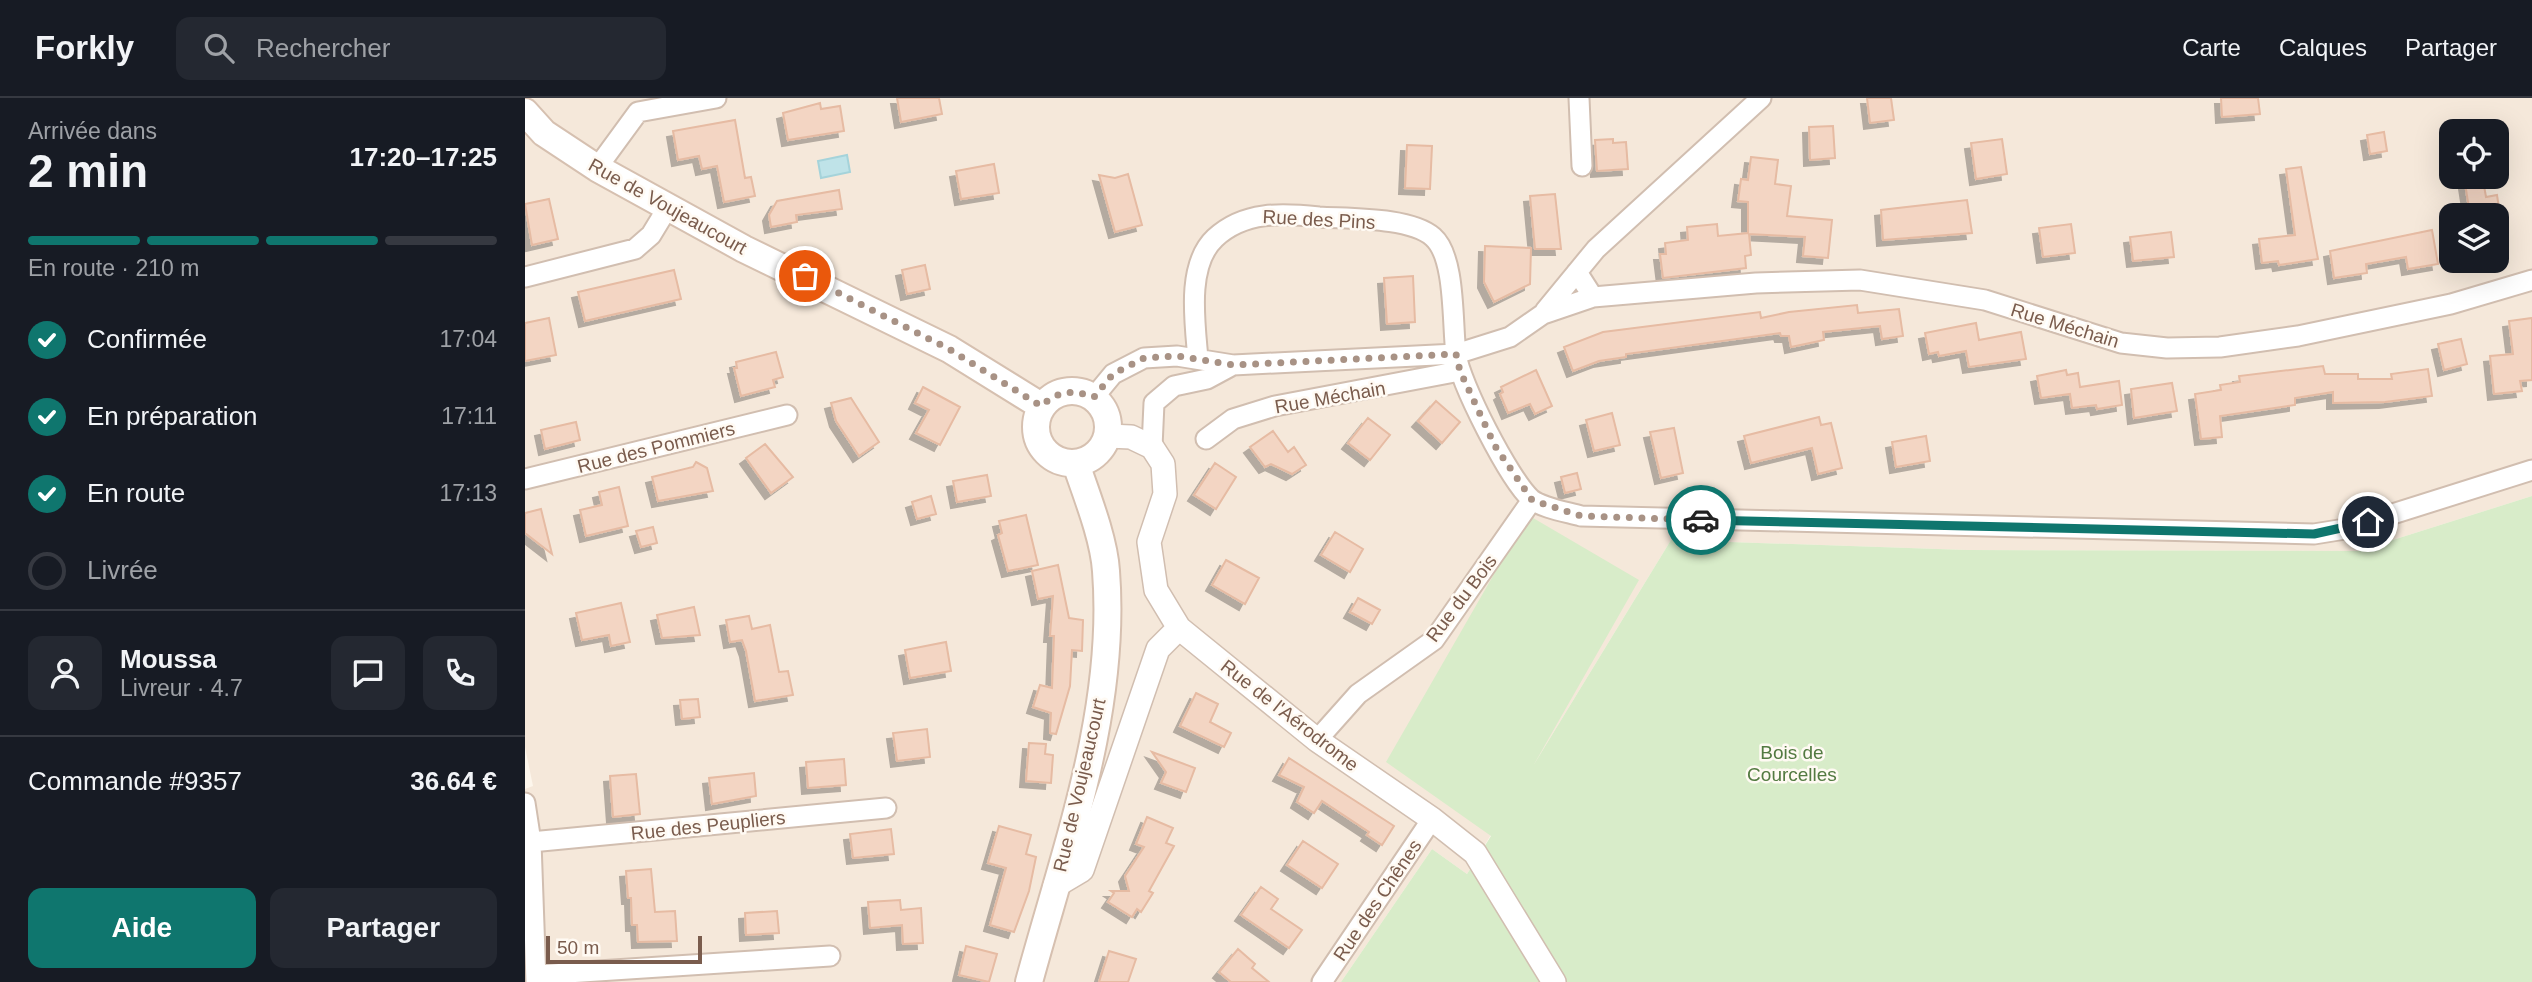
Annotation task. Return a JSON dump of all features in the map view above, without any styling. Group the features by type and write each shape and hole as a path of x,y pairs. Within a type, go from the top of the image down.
{"main road":[{"name":"Rue de Voujeaucourt","path":"525,112 544,133 597,168 744,249 949,349 1041,406"},
{"path":"1075,390 1094,397 1103,408 1108,422 1108,436 1096,455 1076,464 1055,461 1040,447 1034,426 1041,406 1056,394 1075,390"},
{"name":"Rue de Voujeaucourt","path":"1029,982 1092,746 1108,651 1106,569 1076,464"}],"street":[{"path":"597,168 638,112 716,98"},
{"path":"1579,98 1582,166"},
{"path":"1543,314 1596,249 1761,98"},
{"path":"525,277 635,249 651,235 668,207"},
{"name":"Rue des Pins","path":"1198,359 1197,277 1202,252 1221,232 1239,219 1256,215 1314,216 1398,224 1417,227 1433,237 1443,250 1445,259 1458,363"},
{"path":"1577,272 1593,297"},
{"name":"Rue Méchain","path":"1206,439 1233,419 1275,406 1458,363 1510,337 1543,314 1593,297 1756,283 1860,280 1985,300 2121,343 2167,348 2220,347 2298,336 2451,304 2532,280"},
{"name":"Rue Méchain","path":"1094,397 1113,374 1144,358 1177,356 1233,365 1458,363"},
{"path":"1458,363 1495,446 1532,500 1581,516 2314,534 2345,529 2532,470"},
{"name":"Rue Méchain","path":"1152,447 1154,403 1174,386 1207,379 1233,365"},
{"name":"Rue des Pommiers","path":"525,479 787,415"},
{"path":"1108,436 1131,437 1152,447"},
{"name":"Rue de l'Aérodrome","path":"1152,447 1163,464 1165,494 1149,542 1156,590 1179,628 1317,740 1432,818 1475,853 1554,982"},
{"name":"Rue du Bois","path":"1317,740 1358,694 1434,640 1532,500"},
{"path":"1055,886 1082,870 1159,649 1179,628"},
{"path":"525,803 531,842 530,950 536,979 830,956"},
{"name":"Rue des Peupliers","path":"531,842 886,808"},
{"name":"Rue des Chênes","path":"1322,982 1432,818"}],"shaded area":[{"path":"525,98 2532,98 2532,496 2358,551 1967,550 1671,540 1467,874 1432,849 1341,982 525,982 525,789 533,786 525,747"}],"green space":[{"name":"Bois de Courcelles","path":"2532,496 2532,982 1341,982 1432,849 1467,874 1491,836 1386,762 1528,515 1639,580 1533,766 1671,540 1967,550 2358,551"}],"water":[{"path":"847,155 850,172 821,178 818,161"}],"building":[{"path":"897,98 939,98 942,114 901,122"},
{"path":"1867,98 1891,98 1894,120 1870,123"},
{"path":"2221,98 2258,98 2260,114 2222,117"},
{"path":"820,103 821,109 840,106 844,131 788,140 783,113"},
{"path":"735,120 745,178 751,177 755,196 724,202 717,166 702,169 699,156 678,160 673,131"},
{"path":"1833,126 1835,158 1810,160 1809,127"},
{"path":"2384,132 2387,151 2370,154 2367,135"},
{"path":"1613,139 1613,143 1626,142 1628,169 1597,171 1595,140"},
{"path":"2002,139 2007,174 1976,179 1971,143"},
{"path":"1407,145 1432,146 1430,189 1405,188"},
{"path":"1751,157 1778,160 1775,184 1791,186 1787,216 1832,220 1828,258 1803,256 1805,237 1749,234 1751,255 1745,256 1746,268 1663,278 1660,254 1666,254 1665,243 1688,240 1687,227 1717,224 1718,236 1748,233 1748,202 1738,201 1741,179 1748,180"},
{"path":"994,164 999,193 961,199 956,171"},
{"path":"2301,167 2318,259 2279,265 2278,261 2262,263 2259,239 2295,235 2286,169"},
{"path":"1128,174 1142,225 1115,232 1099,175 1115,178"},
{"path":"2466,189 2485,189 2486,197 2497,195 2498,203 2468,203"},
{"path":"839,190 842,209 796,215 797,222 771,227 769,215 777,201"},
{"path":"1555,194 1561,249 1535,249 1530,196"},
{"path":"549,199 558,239 532,245 525,204"},
{"path":"1967,200 1972,233 1883,240 1881,210"},
{"path":"2071,224 2075,253 2043,257 2039,228"},
{"path":"2432,230 2438,264 2408,269 2406,257 2366,264 2367,273 2334,278 2330,251"},
{"path":"2171,232 2174,257 2133,261 2130,237"},
{"path":"1485,246 1531,248 1530,284 1494,302 1484,282"},
{"path":"925,265 930,289 907,294 902,270"},
{"path":"674,270 681,299 585,321 578,292"},
{"path":"1413,276 1415,322 1387,324 1384,278"},
{"path":"1857,305 1858,313 1899,309 1903,336 1882,339 1880,326 1823,332 1824,340 1791,347 1789,336 1781,336 1780,333 1626,354 1626,357 1599,361 1573,371 1564,347 1603,332 1760,312 1761,318 1789,312"},
{"path":"549,318 556,355 525,361 525,323"},
{"path":"2532,318 2532,380 2520,381 2522,391 2494,394 2490,356 2513,354 2509,321"},
{"path":"1976,323 1979,340 2021,332 2026,359 1969,367 1966,351 1939,356 1938,352 1929,354 1925,333"},
{"path":"2461,339 2467,364 2444,370 2438,344"},
{"path":"776,352 783,377 773,380 775,387 741,396 734,368 737,368 736,362"},
{"path":"2323,366 2325,374 2358,374 2358,379 2392,379 2391,374 2428,369 2432,396 2385,402 2333,403 2333,392 2295,398 2295,405 2220,416 2222,437 2201,439 2195,394 2221,390 2220,385 2240,382 2239,376"},
{"path":"1536,370 1552,406 1535,414 1530,404 1508,413 1500,394 1503,392 1501,387"},
{"path":"2066,370 2067,375 2078,373 2080,387 2119,381 2122,405 2097,409 2096,405 2072,408 2070,394 2041,398 2037,376"},
{"path":"2172,383 2177,411 2134,418 2131,389"},
{"path":"923,387 960,407 940,445 916,433 929,410 915,403"},
{"path":"851,398 879,442 859,456 836,421 831,403"},
{"path":"1436,401 1460,422 1442,443 1418,421"},
{"path":"1612,413 1620,445 1594,451 1586,420"},
{"path":"1819,417 1821,425 1831,423 1842,468 1818,474 1812,448 1751,463 1744,436"},
{"path":"1368,418 1390,435 1370,460 1348,443"},
{"path":"576,422 580,440 545,449 541,430"},
{"path":"1674,428 1683,473 1661,478 1650,432"},
{"path":"1273,431 1288,452 1294,447 1306,465 1292,474 1271,464 1265,467 1250,447"},
{"path":"1926,436 1930,461 1896,467 1892,442"},
{"path":"765,444 793,477 771,493 746,458"},
{"path":"696,462 707,468 713,491 658,501 652,477 693,467"},
{"path":"1215,463 1236,477 1216,509 1194,495"},
{"path":"1577,473 1581,489 1565,493 1561,477"},
{"path":"987,475 991,496 957,502 953,481"},
{"path":"619,487 628,526 586,536 580,510 602,505 599,492"},
{"path":"931,496 936,514 917,519 912,502"},
{"path":"541,509 552,554 525,533 525,513"},
{"path":"1026,515 1038,565 1008,571 998,535 1002,533 999,521"},
{"path":"653,527 657,543 641,547 636,531"},
{"path":"1335,532 1363,549 1350,572 1321,555"},
{"path":"1226,560 1259,578 1245,604 1212,585"},
{"path":"1058,565 1069,618 1083,620 1082,651 1072,650 1070,686 1056,734 1050,733 1051,713 1033,707 1040,685 1052,688 1054,636 1050,636 1053,596 1038,599 1032,571"},
{"path":"1358,598 1380,610 1372,624 1350,612"},
{"path":"621,603 630,642 611,646 609,635 582,640 576,613"},
{"path":"694,607 700,635 662,638 657,615"},
{"path":"749,616 752,629 770,625 779,672 788,671 793,695 755,701 746,651 742,640 730,642 726,620"},
{"path":"946,642 951,671 910,678 905,650"},
{"path":"1196,693 1218,704 1210,722 1231,733 1224,747 1180,726"},
{"path":"698,699 700,717 682,719 680,700"},
{"path":"927,729 930,757 897,761 893,733"},
{"path":"1029,743 1046,744 1045,754 1053,755 1051,783 1026,781"},
{"path":"1152,752 1195,768 1186,792 1161,783 1166,772"},
{"path":"1289,758 1394,826 1382,845 1367,835 1369,832 1322,801 1314,813 1297,802 1304,787 1279,775"},
{"path":"844,759 846,785 808,788 806,762"},
{"path":"754,773 756,796 712,804 709,778"},
{"path":"636,774 640,814 613,817 610,776"},
{"path":"1147,817 1173,828 1166,843 1174,846 1149,891 1153,893 1141,912 1137,909 1132,917 1108,902 1114,893 1111,891 1129,891 1125,876 1144,847 1136,844"},
{"path":"999,826 1031,835 1026,854 1036,857 1029,891 1014,932 990,925 1006,868 988,863"},
{"path":"891,829 894,854 853,858 850,834"},
{"path":"1303,841 1338,864 1322,888 1287,865"},
{"path":"651,869 655,912 675,911 677,941 638,942 637,925 632,925 626,871"},
{"path":"1261,887 1278,899 1271,909 1302,930 1289,948 1241,915"},
{"path":"900,900 901,910 921,908 923,943 903,944 902,925 870,928 868,902"},
{"path":"777,911 779,933 746,935 745,913"},
{"path":"966,946 997,954 989,982 959,975"},
{"path":"1238,949 1255,964 1252,968 1269,982 1231,982 1219,972"},
{"path":"1109,951 1136,959 1128,982 1099,982"}],"way so far":[{"path":"805,276 949,349 1041,406 1056,394 1075,390 1094,397 1113,374 1144,358 1177,356 1233,365 1456,354 1460,371 1495,446 1532,500 1581,516 1701,520"}],"route":[{"path":"1701,520 2314,534 2368,522"}]}
